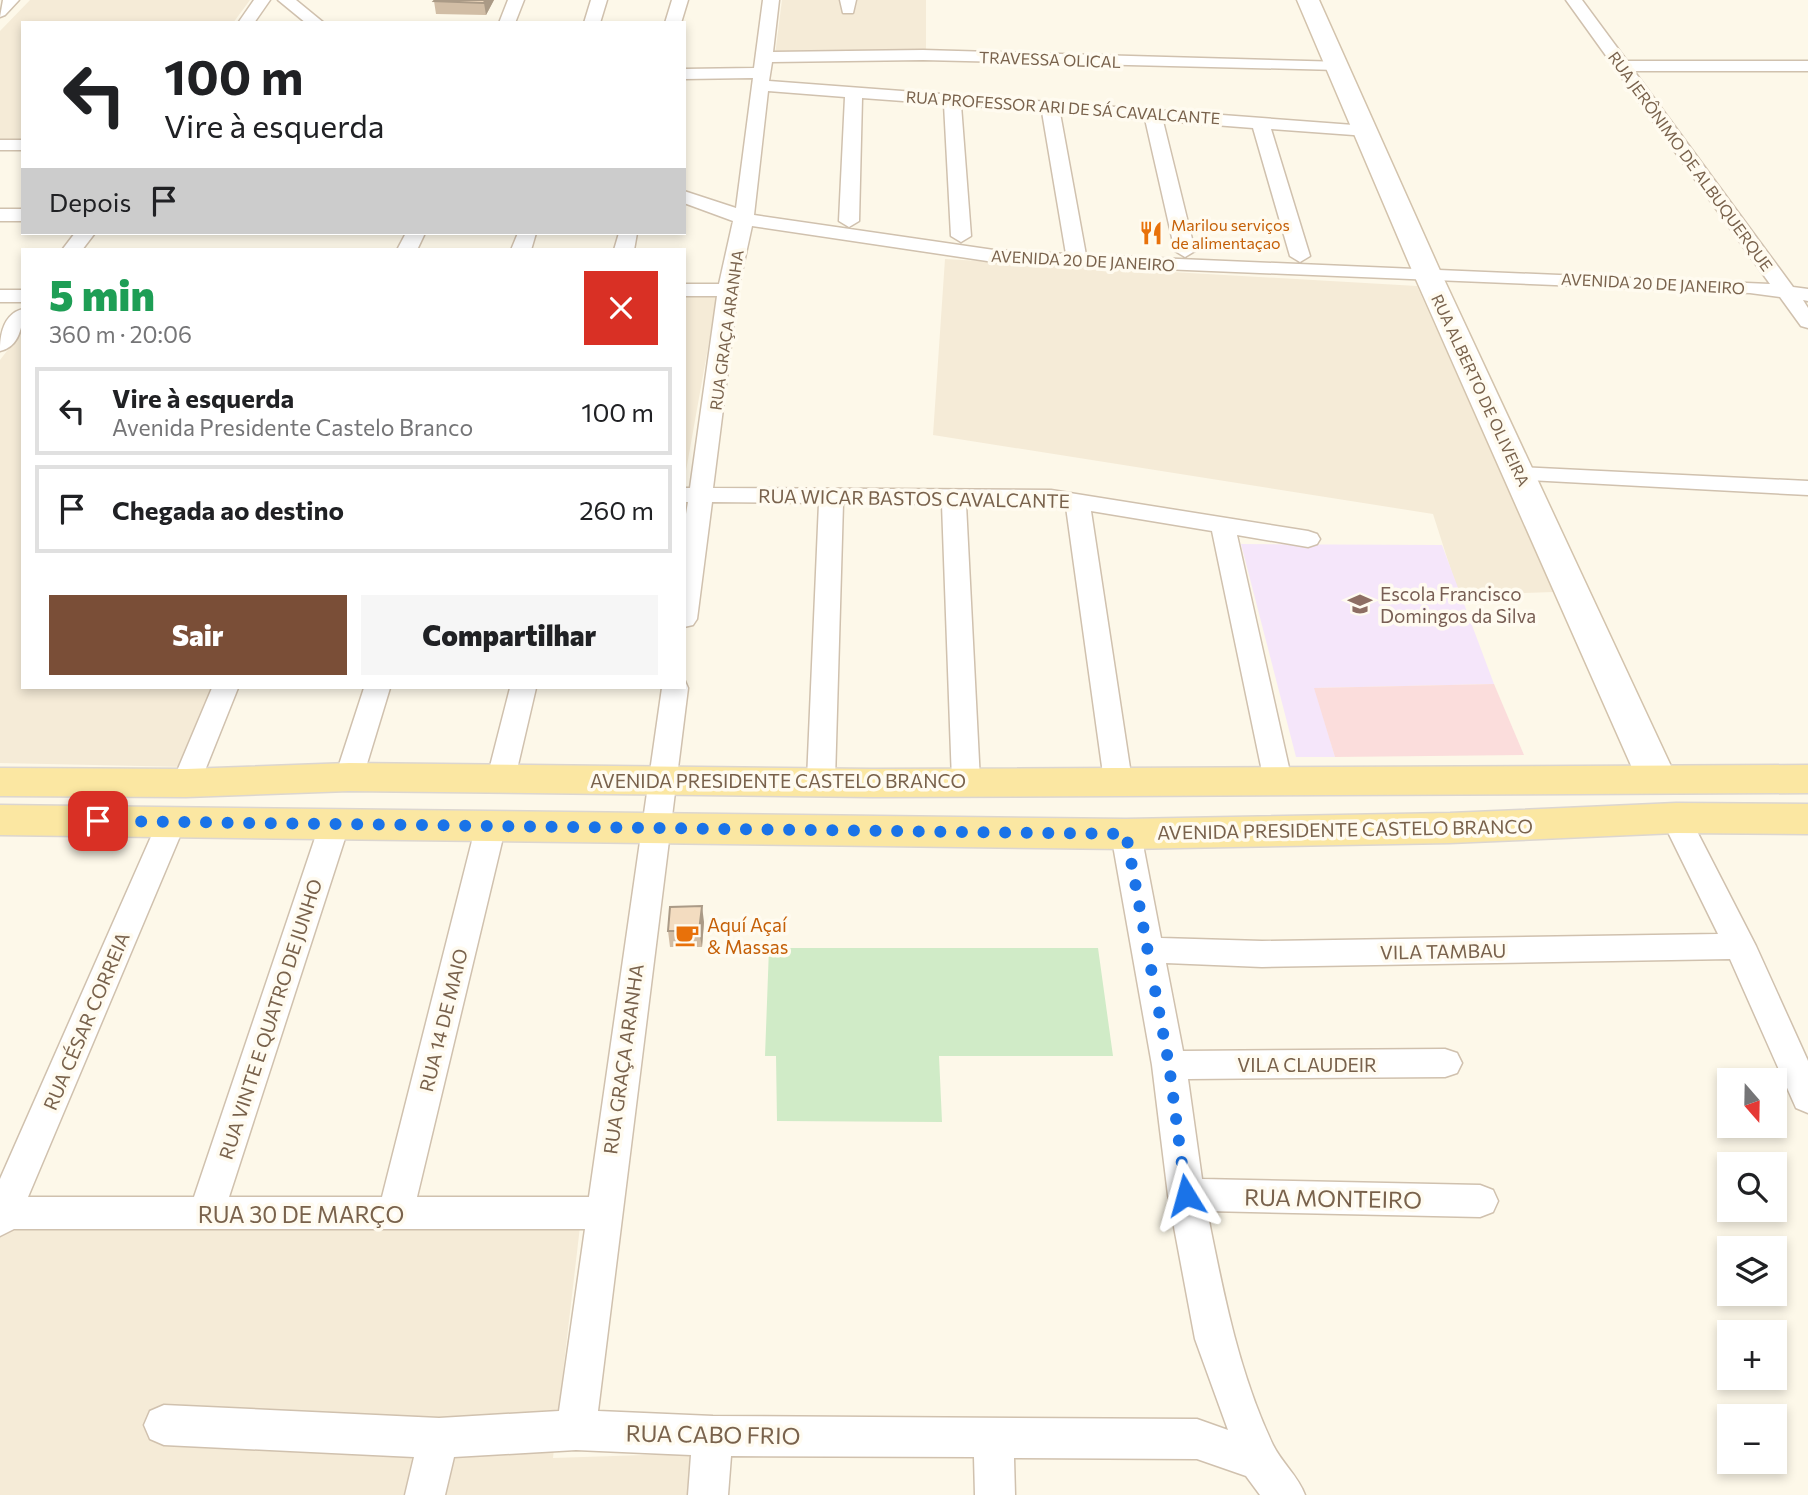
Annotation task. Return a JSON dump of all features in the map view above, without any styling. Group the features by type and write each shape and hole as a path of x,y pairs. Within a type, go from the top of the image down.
{"main road":[{"name":"AVENIDA PRESIDENTE CASTELO BRANCO","path":"0,782 186,783 349,777 821,780 872,783 1808,779"},
{"path":"868,831 872,783"},
{"name":"AVENIDA PRESIDENTE CASTELO BRANCO","path":"0,820 1126,834 1450,828 1676,818 1808,818"}],"street":[{"path":"0,12 11,0"},
{"path":"247,21 262,0"},
{"path":"286,0 313,21"},
{"path":"508,21 516,0"},
{"path":"593,21 599,0"},
{"path":"674,21 680,0"},
{"name":"RUA GRAÇA ARANHA","path":"686,591 693,495 728,290 745,212 771,0"},
{"name":"RUA ALBERTO DE OLIVEIRA","path":"1308,0 1367,131 1435,270 1520,474 1657,779"},
{"name":"RUA JERÔNIMO DE ALBUQUERQUE","path":"1574,0 1798,294 1808,322"},
{"name":"TRAVESSA OLICAL","path":"761,72 923,55 1338,65"},
{"path":"1622,66 1808,66"},
{"path":"686,74 761,72"},
{"name":"RUA PROFESSOR ARI DE SÁ CAVALCANTE","path":"761,72 854,91 1367,131"},
{"path":"849,221 854,91"},
{"path":"952,99 961,236"},
{"path":"1050,106 1075,253"},
{"path":"1153,115 1185,251"},
{"path":"1260,122 1300,256"},
{"path":"0,145 21,145"},
{"name":"AVENIDA 20 DE JANEIRO","path":"686,198 717,207 995,256 1185,251 1300,256 1435,270"},
{"name":"AVENIDA 20 DE JANEIRO","path":"745,212 849,221 1075,253 1750,287 1798,294"},
{"path":"0,215 21,215"},
{"path":"686,290 728,290"},
{"path":"0,296 21,296"},
{"path":"0,345 21,318"},
{"path":"1520,474 1808,488"},
{"name":"RUA WICAR BASTOS CAVALCANTE","path":"693,495 1077,500 1308,539"},
{"path":"821,780 831,495"},
{"path":"954,498 966,781"},
{"path":"1077,500 1118,781"},
{"path":"1223,526 1278,781"},
{"path":"186,783 225,689"},
{"path":"349,777 377,689"},
{"path":"501,778 523,689"},
{"name":"RUA GRAÇA ARANHA","path":"576,1430 675,689"},
{"path":"1676,818 1740,946 1808,1098"},
{"name":"RUA CÉSAR CORREIA","path":"1,1215 172,822"},
{"name":"RUA VINTE E QUATRO DE JUNHO","path":"206,1213 334,825"},
{"name":"RUA 14 DE MAIO","path":"395,1215 491,825"},
{"path":"1126,834 1169,1065 1186,1195 1214,1339 1259,1460 1285,1495"},
{"name":"VILA TAMBAU","path":"1146,950 1262,954 1740,946"},
{"name":"VILA CLAUDEIR","path":"1169,1065 1445,1063"},
{"name":"RUA MONTEIRO","path":"1186,1195 1480,1201"},
{"name":"RUA 30 DE MARÇO","path":"1,1215 603,1213"},
{"name":"RUA CABO FRIO","path":"164,1425 439,1438 576,1430 712,1436 1197,1439 1259,1460"},
{"path":"708,1495 712,1436"},
{"path":"425,1495 439,1438"},
{"path":"993,1438 995,1495"}],"shaded area":[{"path":"30,0 250,0 234,21 21,21 21,139 0,139 0,31"},
{"path":"782,0 926,0 926,53 775,55"},
{"path":"945,259 1417,286 1554,592 1459,595 1433,514 933,435"},
{"path":"717,296 686,471 686,297"},
{"path":"21,333 21,689 220,689 188,767 0,763 0,360"},
{"name":"Escola Francisco Domingos da Silva","path":"1241,544 1442,545 1494,684 1315,688 1335,757 1296,757"},
{"path":"1494,684 1524,755 1335,757 1314,688"},
{"path":"0,1213 581,1218 553,1458 705,1453 700,1495 0,1495"}],"green space":[{"path":"769,948 1098,948 1113,1056 939,1056 942,1122 777,1121 776,1056 765,1056"}],"building":[{"path":"435,0 485,0 484,3"},
{"path":"702,906 699,931 668,931 670,907"}],"place":[{"name":"Marilou serviços de alimentaçao","path":"1151,233"},
{"name":"Escola Francisco Domingos da Silva","path":"1360,604"},
{"name":"Aquí Açaí & Massas","path":"687,935"}],"route":[{"path":"98,821 1126,834 1169,1065 1186,1195"}]}
